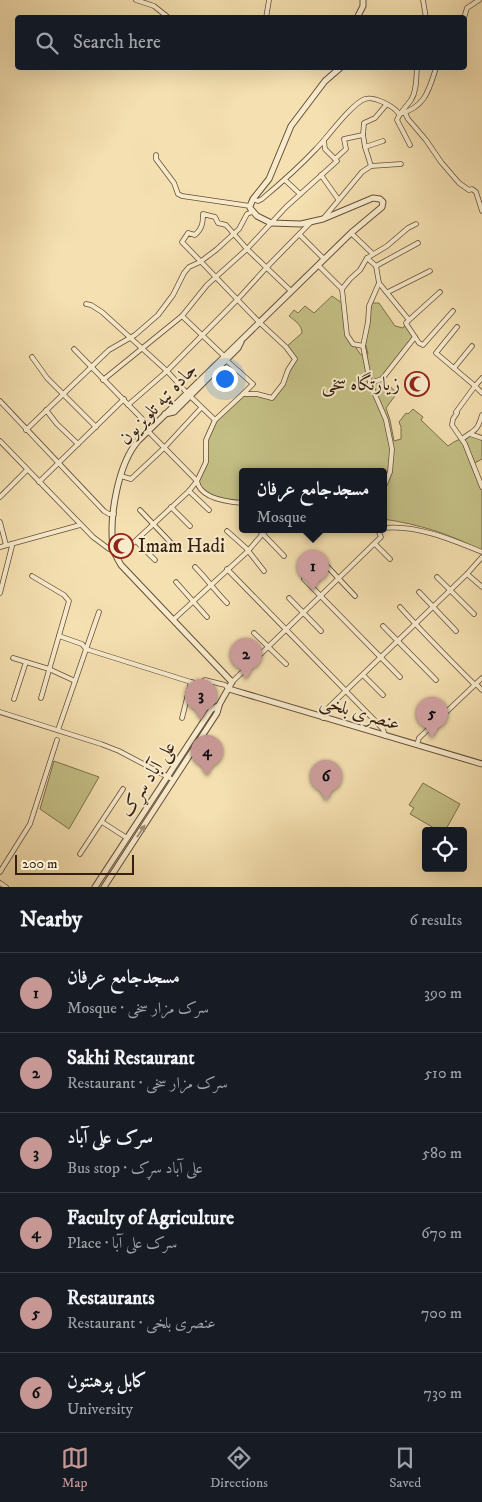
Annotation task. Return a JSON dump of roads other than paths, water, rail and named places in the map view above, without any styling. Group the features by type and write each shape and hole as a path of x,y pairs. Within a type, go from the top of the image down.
{"street":[{"path":"136,0 154,6 165,15"},
{"path":"266,15 269,0"},
{"path":"358,15 363,6 363,0"},
{"path":"423,0 426,15"},
{"path":"465,15 467,8 479,0"},
{"path":"259,322 362,222 382,208 383,202 380,198 373,198 322,219 300,224 271,223 252,212 250,206 268,179 291,126 325,81 338,70"},
{"path":"410,145 397,122 399,114 411,100 415,90 417,70"},
{"path":"399,114 419,105 424,99 435,70"},
{"path":"253,199 258,201 262,199 285,180 324,141 350,111 365,99 375,100 397,110 399,114"},
{"path":"371,166 364,147 364,123 375,118 386,105"},
{"path":"405,112 408,119 447,169 465,188 476,192 482,211"},
{"path":"103,380 182,316 207,285 247,249 300,194 337,161 335,159 346,149 344,139 363,135"},
{"path":"324,141 325,149 335,159"},
{"path":"364,147 383,141"},
{"path":"156,155 156,159 174,182 178,194 250,206"},
{"path":"322,219 356,177 371,166 401,164"},
{"path":"321,174 338,199"},
{"path":"285,180 300,194"},
{"path":"26,430 109,350 130,337 158,315 174,295 184,273 189,267 200,262 234,234 247,214 252,212"},
{"path":"243,394 257,394 272,398 283,384 288,370 295,359 286,347 259,322 182,242 188,233 195,235 198,232 202,225 203,214 215,217 218,223 226,225 247,249 291,291"},
{"path":"128,405 168,371 310,223"},
{"path":"342,289 360,270 367,258 387,246 408,228 416,224"},
{"path":"351,233 373,254"},
{"path":"300,235 324,259"},
{"path":"376,266 418,242"},
{"path":"367,258 376,266 379,283 369,306 363,346 370,382 386,420 392,449 390,472 387,479"},
{"path":"318,265 342,289 348,335 353,344 363,346"},
{"path":"388,292 430,271"},
{"path":"379,283 409,320"},
{"path":"440,292 406,323 407,326 423,345 453,311"},
{"path":"86,304 102,312 143,348 215,420"},
{"path":"117,558 154,525 197,481 206,462 206,440 215,420 253,384 182,316"},
{"name":"جاده تپه تلویزیون","path":"232,682 121,565 113,548 114,514 121,476 132,448 165,414 174,412 188,394 238,348 242,339 259,322"},
{"path":"457,327 436,353 482,394"},
{"path":"370,382 382,379 415,337"},
{"path":"454,368 472,346"},
{"path":"74,349 124,399 164,448 197,481 198,487 203,492 215,498 239,502"},
{"path":"32,357 47,378 96,426"},
{"path":"482,378 456,412 452,424 462,439 482,487"},
{"path":"38,482 124,399"},
{"path":"0,400 26,430 59,461 104,511 114,514"},
{"path":"121,476 131,479 202,408"},
{"path":"46,410 57,424 78,444"},
{"path":"462,439 477,430 482,415"},
{"path":"469,434 482,438"},
{"path":"0,441 80,524 103,545 109,549 113,548"},
{"path":"475,471 482,468"},
{"path":"0,497 27,470"},
{"path":"189,491 209,510"},
{"path":"171,507 190,526"},
{"path":"140,510 173,544"},
{"path":"0,522 6,545"},
{"path":"0,547 80,524"},
{"path":"387,527 396,526 438,536 482,552"},
{"path":"227,531 246,548 247,552 264,571"},
{"path":"173,620 247,552 261,533"},
{"path":"264,533 284,556"},
{"path":"232,682 375,544 381,537 379,533"},
{"path":"136,542 155,560"},
{"path":"0,593 12,544"},
{"path":"375,544 390,559"},
{"path":"323,718 329,707 467,574 482,557"},
{"path":"325,564 355,596"},
{"path":"195,567 227,603"},
{"path":"227,569 383,730 385,736"},
{"path":"467,574 482,587"},
{"path":"32,576 64,595 69,601 41,698"},
{"path":"437,577 474,614"},
{"path":"304,579 400,677"},
{"path":"176,582 207,618"},
{"path":"419,592 456,630"},
{"path":"289,598 321,631"},
{"path":"400,607 430,638 436,647 482,690"},
{"path":"58,730 99,612"},
{"path":"382,626 436,680"},
{"path":"254,633 286,664"},
{"path":"59,636 82,644 86,649 191,682 200,684 205,680 225,685 229,690"},
{"path":"242,655 251,664"},
{"path":"13,658 49,670 75,682"},
{"path":"14,698 26,662"},
{"path":"363,675 383,695"},
{"path":"417,746 419,738 482,678"},
{"path":"182,718 191,682"},
{"name":"علی آباد سړک","path":"97,884 211,710 219,706 232,682"},
{"name":"عنصری بلخی","path":"229,690 482,764"},
{"path":"97,884 105,886 217,713 219,706"},
{"path":"0,712 119,751 174,780"},
{"path":"0,872 30,824 57,740"},
{"path":"80,854 123,789"},
{"path":"102,822 127,838"},
{"path":"0,883 6,887"}],"place":[{"name":"زیارتگاه سخی","path":"417,384"},
{"name":"Imam Hadi","path":"121,546"},
{"name":"مسجدجامع عرفان","path":"313,591"},
{"name":"Sakhi Restaurant","path":"246,679"},
{"name":"سرک علی آباد","path":"201,720"},
{"name":"Restaurants","path":"432,738"},
{"name":"Faculty of Agriculture","path":"207,776"},
{"name":"کابل پوهنتون","path":"326,801"}]}
